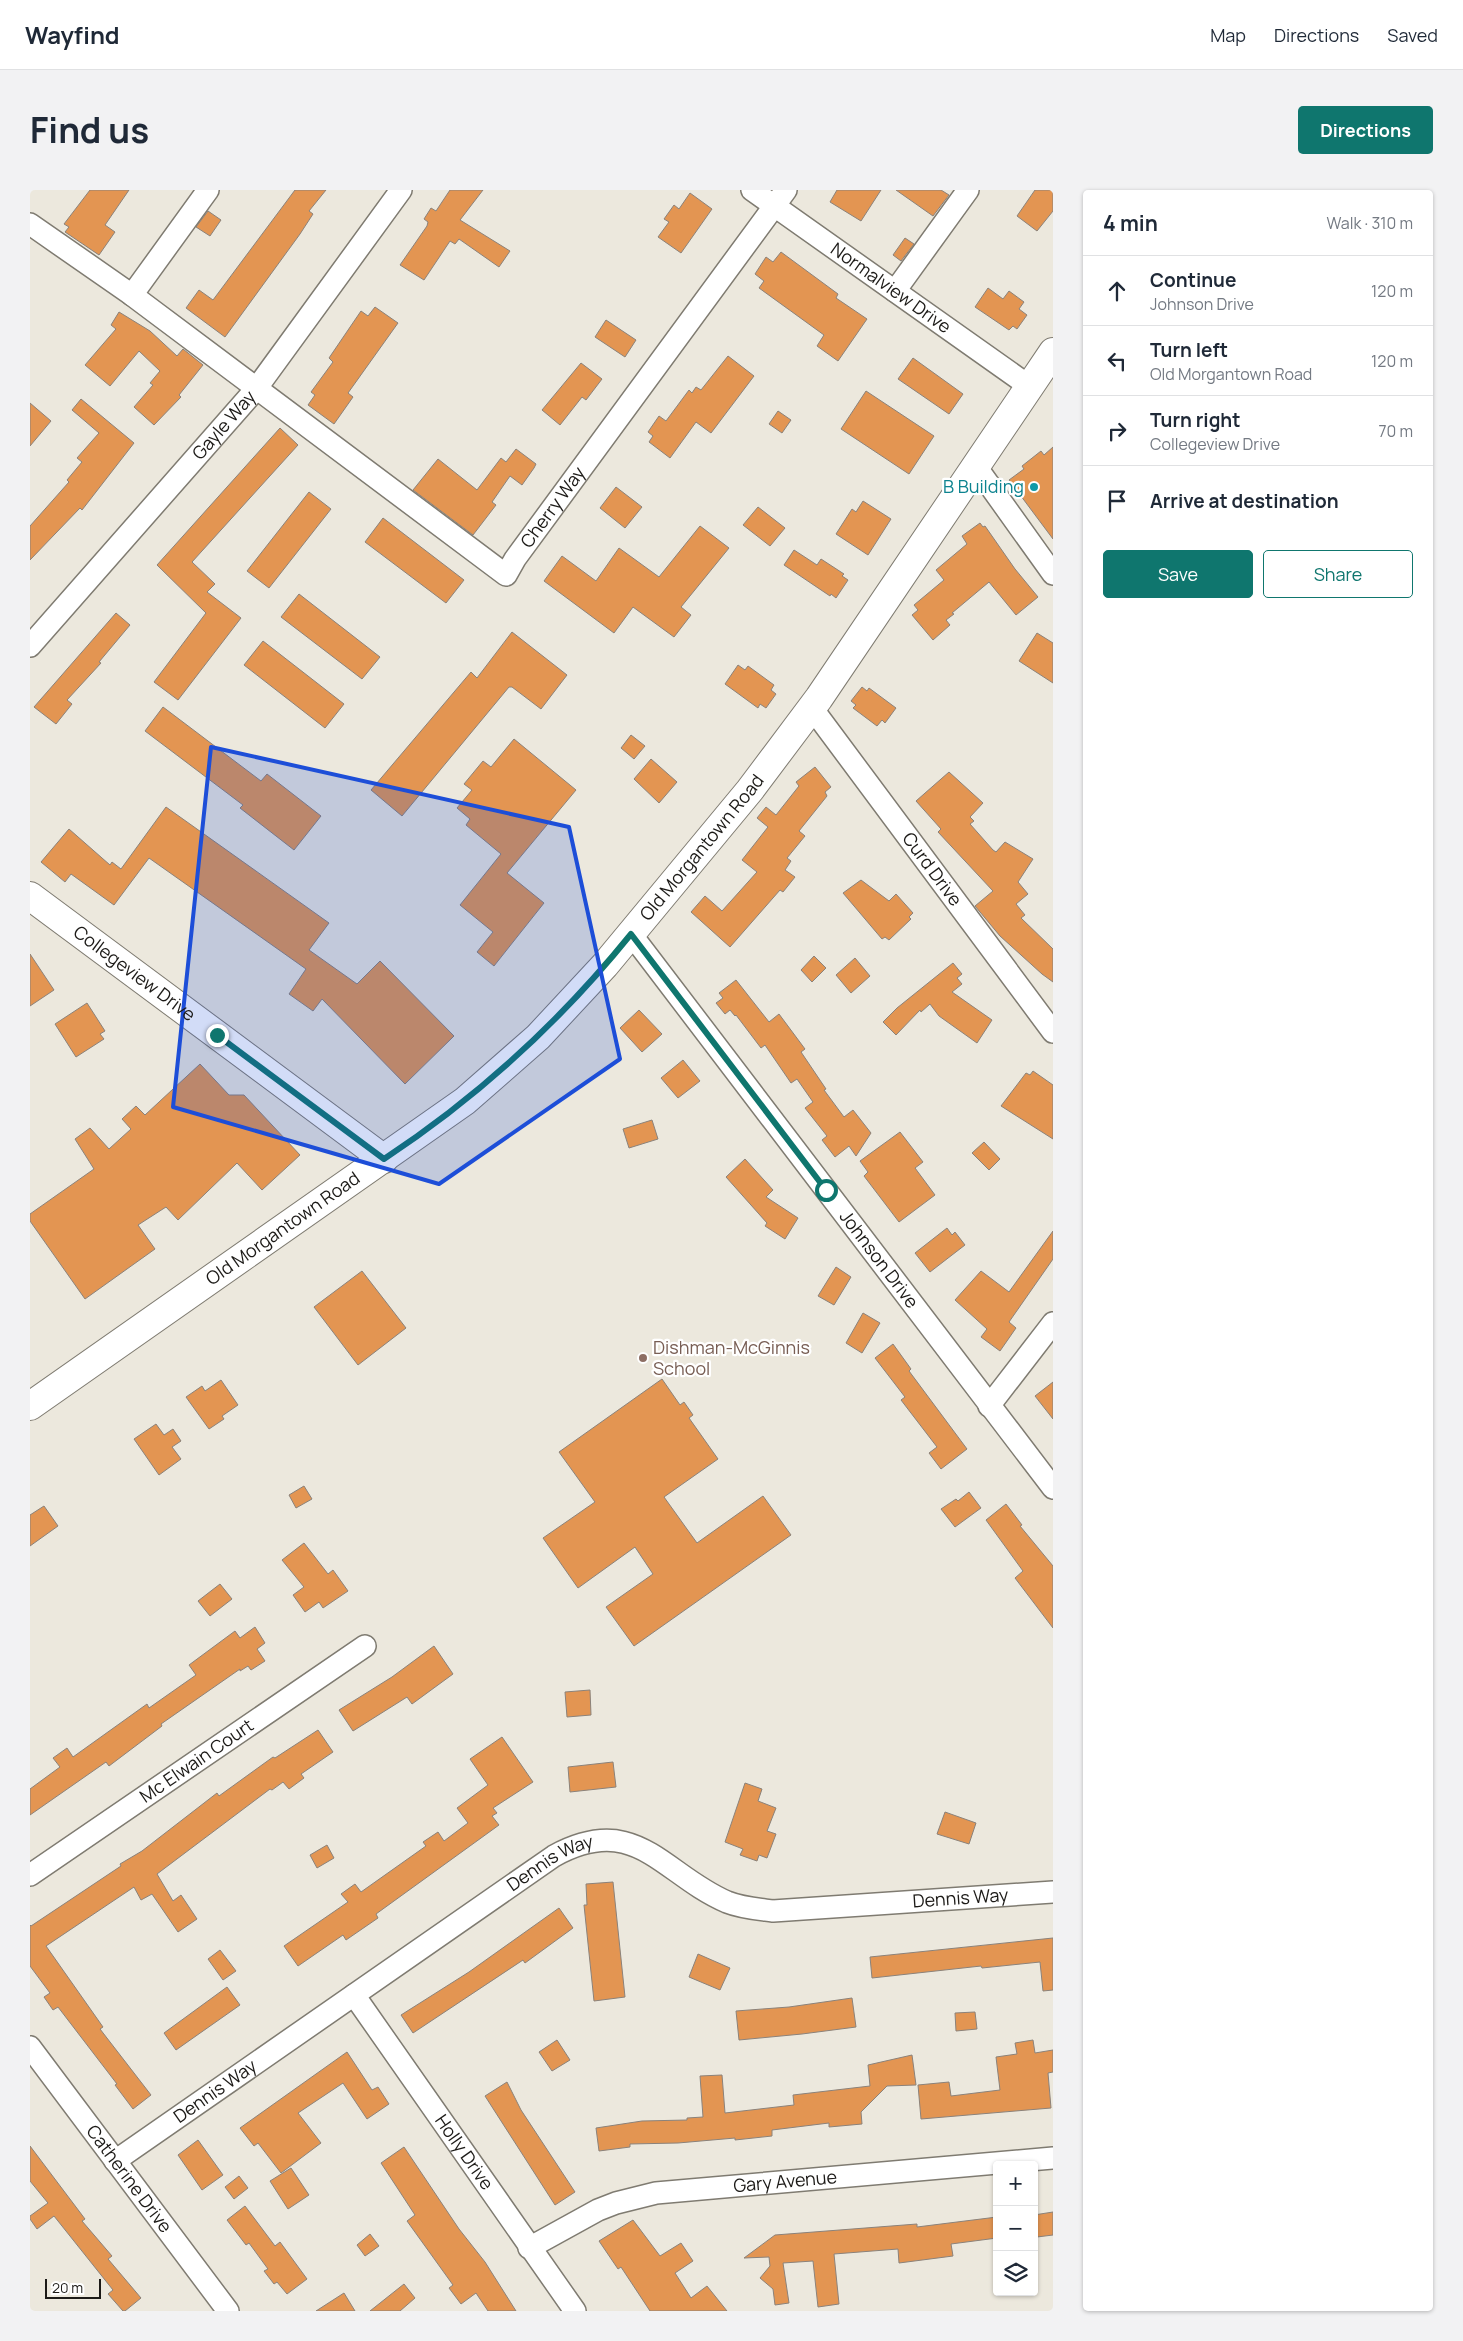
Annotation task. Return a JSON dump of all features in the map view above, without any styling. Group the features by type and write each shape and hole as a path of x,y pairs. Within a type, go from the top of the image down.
{"street":[{"path":"132,295 208,190"},
{"name":"Gayle Way","path":"30,646 256,389 401,190"},
{"name":"Normalview Drive","path":"752,190 780,198 895,291 1029,386"},
{"path":"895,291 968,190"},
{"name":"Cherry Way","path":"256,389 506,575 515,558 780,198"},
{"path":"30,224 132,295 256,389"},
{"name":"Old Morgantown Road","path":"30,1406 465,1101 502,1070 572,1002 631,934 762,774 812,708 975,464 1053,352"},
{"path":"975,464 1053,574"},
{"name":"Curd Drive","path":"812,708 1053,1032"},
{"name":"Collegeview Drive","path":"30,896 384,1159"},
{"name":"Johnson Drive","path":"631,934 1053,1488"},
{"path":"989,1406 1053,1323"},
{"name":"Mc Elwain Court","path":"30,1875 365,1646"},
{"name":"Dennis Way","path":"116,2161 554,1856 573,1846 592,1841 613,1841 633,1845 671,1866 708,1892 728,1903 772,1911 1053,1892"},
{"name":"Holly Drive","path":"354,1995 575,2311"},
{"name":"Catherine Drive","path":"30,2046 228,2311"},
{"name":"Gary Avenue","path":"530,2248 598,2210 616,2203 656,2193 1053,2158"}],"highlighted area":[{"path":"211,747 569,827 620,1059 439,1184 173,1107"}],"building":[{"path":"90,190 129,190 105,225 115,232 99,255 65,232 69,227 64,224"},
{"path":"295,190 326,190 309,211 313,214 300,234 225,337 186,308 199,290 213,300"},
{"path":"450,190 483,190 460,220 510,251 499,267 459,239 455,244 450,241 424,280 400,265 427,226 428,222 424,219 431,208 436,211"},
{"path":"837,190 881,190 861,221 830,202"},
{"path":"896,190 941,190 949,195 933,216"},
{"path":"1035,190 1053,190 1053,211 1037,231 1017,216"},
{"path":"690,193 712,209 681,253 658,237 669,222 664,219 674,205 679,209"},
{"path":"208,211 221,220 210,236 196,227"},
{"path":"905,238 914,244 901,261 893,255"},
{"path":"781,252 838,294 836,298 867,319 838,361 817,346 824,335 759,288 764,281 755,274 766,257 773,262"},
{"path":"988,288 1003,299 1009,291 1024,302 1019,309 1027,315 1017,329 1013,326 1009,330 975,307"},
{"path":"375,307 398,323 348,393 353,397 334,424 308,405 315,395 311,392 333,362 329,358 361,311 368,316"},
{"path":"119,312 150,331 177,356 183,349 203,365 179,395 181,397 154,425 134,407 153,385 150,383 160,371 139,351 110,386 85,365 116,329 111,325"},
{"path":"606,320 636,340 625,357 595,337"},
{"path":"728,356 754,376 711,433 696,422 670,458 649,442 653,436 648,432 659,416 666,421 689,390 692,393 696,387 701,390"},
{"path":"913,358 963,394 949,414 898,379"},
{"path":"581,363 602,379 586,400 582,397 560,425 542,410"},
{"path":"866,391 934,436 909,474 841,429"},
{"path":"81,399 134,443 82,510 80,508 30,560 30,526 69,482 67,480 82,462 77,458 99,433 72,410"},
{"path":"30,403 51,421 30,446"},
{"path":"778,411 791,420 782,433 769,424"},
{"path":"280,428 298,445 192,562 215,584 207,592 241,618 178,700 154,682 206,613 157,565"},
{"name":"B Building","path":"1053,447 1053,539 1009,480 1024,469 1022,466 1041,451 1044,455"},
{"path":"516,449 536,464 534,468 522,485 510,476 492,502 496,505 473,535 413,490 438,459 477,490 501,458 506,462"},
{"path":"616,487 642,507 625,528 600,508"},
{"path":"309,492 331,509 269,588 247,571"},
{"path":"863,501 891,519 868,555 836,534 852,509 856,512"},
{"path":"758,507 785,528 770,546 743,525"},
{"path":"383,518 464,580 446,603 365,542"},
{"path":"980,523 983,527 985,526 1015,569 1038,597 1016,615 989,582 952,613 954,614 946,620 950,625 933,640 912,615 918,610 914,605 944,580 936,570 967,544 962,536"},
{"path":"700,526 729,548 681,607 691,615 674,637 633,607 614,633 544,581 562,556 596,581 619,548 659,577"},
{"path":"794,550 817,565 821,559 844,574 842,576 848,580 836,598 831,594 830,596 784,565"},
{"path":"299,594 380,657 362,679 281,617"},
{"path":"116,613 130,625 99,662 101,663 67,700 72,704 56,724 34,707"},
{"path":"512,632 567,675 541,709 512,687 509,687 402,816 371,790 471,672 477,678"},
{"path":"1037,633 1053,643 1053,683 1019,661"},
{"path":"263,641 344,704 325,728 244,665"},
{"path":"738,665 745,670 748,666 774,685 771,690 776,694 766,708 760,704 758,708 725,684"},
{"path":"862,687 867,691 869,688 896,708 885,723 882,720 877,726 853,708 856,705 851,701"},
{"path":"163,707 261,781 267,774 321,816 294,850 240,808 243,805 145,731"},
{"path":"631,735 645,746 634,759 621,748"},
{"path":"514,739 576,790 507,873 544,903 494,966 477,952 493,932 460,905 501,854 466,825 470,819 457,808 472,790 464,784 483,761 491,767"},
{"path":"651,759 677,782 659,803 634,779"},
{"path":"815,767 831,787 825,792 827,796 799,831 805,836 787,858 791,861 785,870 795,877 783,892 780,890 730,947 691,912 705,896 722,911 757,872 742,860 768,827 757,818 766,807 776,815 799,786 796,782"},
{"path":"949,772 983,803 970,817 974,821 970,824 993,850 996,852 1005,842 1033,859 1018,882 1028,894 1016,904 1025,915 1021,918 1053,949 1053,982 1000,936 975,906 993,891 938,832 941,829 916,801"},
{"path":"166,807 329,923 309,950 357,984 380,961 454,1036 405,1084 322,999 313,1011 289,994 306,969 149,858 114,905 71,874 65,882 41,862 69,829 110,865 112,862 121,869"},
{"path":"861,880 889,901 896,894 913,913 909,917 911,919 889,940 885,937 882,939 843,893"},
{"path":"30,954 54,990 30,1006"},
{"path":"814,956 826,968 812,982 801,970"},
{"path":"855,958 870,976 851,993 836,975"},
{"path":"953,963 962,974 957,978 962,984 952,992 992,1020 977,1043 939,1016 930,1004 921,1012 920,1010 896,1035 883,1022 897,1008"},
{"path":"736,980 769,1022 779,1014 805,1049 801,1052 826,1089 824,1090 844,1117 853,1110 871,1133 856,1156 849,1146 835,1157 822,1140 827,1136 805,1108 813,1102 797,1079 791,1083 765,1045 761,1048 736,1015 730,1010 725,1014 716,1003 723,998 719,993"},
{"path":"87,1003 105,1031 100,1034 104,1039 76,1057 55,1024"},
{"path":"639,1010 662,1034 642,1052 620,1028"},
{"path":"683,1060 700,1081 678,1098 661,1078"},
{"path":"200,1064 229,1095 244,1095 300,1155 262,1190 237,1163 178,1220 166,1207 138,1225 155,1249 85,1299 30,1221 30,1214 94,1169 75,1139 90,1128 109,1149 131,1129 122,1119 136,1106 145,1115"},
{"path":"1033,1071 1053,1085 1053,1139 1001,1106 1026,1073 1030,1075"},
{"path":"652,1120 658,1139 629,1148 623,1129"},
{"path":"900,1132 923,1162 915,1168 935,1195 899,1222 864,1176 868,1172 860,1161"},
{"path":"984,1142 1000,1159 989,1170 972,1153"},
{"path":"745,1159 773,1190 766,1197 798,1218 785,1239 765,1226 767,1223 726,1177"},
{"path":"947,1228 952,1235 955,1232 965,1245 930,1272 915,1253"},
{"path":"1053,1231 1053,1259 1009,1322 1016,1328 1000,1351 981,1337 987,1329 955,1300 981,1271 1009,1292"},
{"path":"836,1267 851,1277 834,1305 818,1296"},
{"path":"362,1271 406,1328 358,1365 314,1307"},
{"path":"863,1313 880,1323 862,1353 846,1343"},
{"path":"893,1344 911,1369 909,1371 967,1449 941,1469 929,1453 937,1447 901,1400 905,1397 875,1358"},
{"path":"662,1379 680,1405 684,1402 693,1415 689,1418 718,1459 664,1497 697,1543 763,1496 791,1535 634,1646 606,1607 653,1574 635,1547 578,1588 543,1538 595,1502 559,1452"},
{"path":"221,1380 238,1405 222,1416 224,1419 209,1429 186,1397 202,1386 205,1391"},
{"path":"1053,1382 1053,1419 1035,1396"},
{"path":"156,1424 164,1435 173,1429 181,1441 172,1447 181,1459 159,1475 134,1439"},
{"path":"304,1486 312,1499 296,1508 289,1495"},
{"path":"969,1492 981,1508 955,1527 941,1509 956,1499 958,1501"},
{"path":"1006,1504 1022,1525 1020,1526 1053,1566 1053,1628 1015,1578 1023,1571 986,1520"},
{"path":"44,1506 58,1526 30,1546 30,1515"},
{"path":"304,1543 328,1574 333,1570 348,1591 323,1608 319,1602 305,1612 293,1595 304,1587 282,1560"},
{"path":"220,1584 232,1599 210,1616 198,1601"},
{"path":"255,1627 265,1643 257,1649 265,1661 251,1670 248,1666 240,1671 240,1669 161,1724 162,1726 109,1766 106,1762 30,1815 30,1789 60,1767 53,1758 67,1748 73,1757 147,1704 149,1708 196,1675 189,1665 235,1631 240,1638"},
{"path":"434,1646 453,1674 412,1704 407,1697 353,1731 339,1710 392,1677"},
{"path":"590,1690 591,1715 567,1717 565,1692"},
{"path":"318,1730 333,1752 301,1774 304,1778 289,1789 283,1782 272,1790 270,1789 157,1874 173,1901 181,1895 197,1919 178,1932 152,1894 141,1900 134,1887 46,1946 103,2027 100,2029 151,2095 133,2109 115,2085 117,2084 58,2007 53,2010 44,1997 50,1993 30,1966 30,1925 121,1866 120,1864 142,1851 217,1793 219,1796 273,1757 275,1758"},
{"path":"502,1737 533,1782 493,1808 497,1813 492,1816 499,1825 376,1914 378,1918 346,1940 343,1935 298,1966 284,1946 348,1902 341,1894 355,1884 361,1892 426,1846 423,1842 438,1832 444,1841 468,1823 457,1808 488,1785 470,1759"},
{"path":"613,1762 616,1787 570,1792 568,1767"},
{"path":"745,1783 762,1789 758,1801 776,1808 767,1831 776,1834 767,1858 759,1855 757,1861 740,1855 743,1849 725,1842"},
{"path":"945,1812 976,1823 969,1844 937,1834"},
{"path":"327,1845 334,1858 317,1868 310,1855"},
{"path":"613,1882 625,1997 594,2001 584,1905 587,1905 586,1884"},
{"path":"559,1908 573,1928 525,1963 523,1960 413,2033 401,2015 469,1972"},
{"path":"1053,1938 1053,1990 1043,1991 1040,1962 982,1968 981,1966 872,1978 870,1957"},
{"path":"220,1950 236,1971 223,1980 208,1959"},
{"path":"698,1954 730,1968 720,1990 689,1977"},
{"path":"227,1987 240,2005 176,2050 164,2033"},
{"path":"852,1998 856,2027 739,2040 736,2011 789,2007"},
{"path":"975,2012 977,2029 956,2031 955,2013"},
{"path":"557,2040 570,2060 552,2071 539,2052"},
{"path":"1033,2040 1035,2053 1053,2050 1053,2072 1048,2073 1051,2108 921,2119 918,2085 949,2082 951,2096 1000,2090 996,2057 1017,2054 1015,2043"},
{"path":"347,2052 372,2090 378,2087 389,2104 367,2119 343,2083 298,2113 321,2143 281,2173 258,2143 254,2146 240,2128"},
{"path":"912,2055 916,2085 887,2086 861,2112 862,2124 829,2127 829,2123 772,2130 772,2136 735,2140 735,2138 678,2143 630,2144 630,2147 599,2151 596,2128 642,2121 687,2120 687,2118 703,2117 700,2076 722,2075 725,2113 794,2105 793,2095 870,2086 868,2065"},
{"path":"507,2082 521,2110 575,2192 555,2205 485,2096"},
{"path":"198,2140 223,2175 202,2190 178,2155"},
{"path":"30,2146 85,2219 82,2221 112,2256 108,2259 141,2298 125,2311 108,2294 113,2290 54,2216 37,2229 30,2219 30,2216 48,2203 30,2181"},
{"path":"404,2147 459,2229 485,2262 516,2311 488,2311 476,2293 461,2304 449,2288 453,2285 407,2221 415,2215 381,2163"},
{"path":"291,2168 309,2195 288,2209 270,2181"},
{"path":"239,2176 248,2188 234,2199 225,2187"},
{"path":"245,2206 275,2246 280,2242 307,2279 287,2294 277,2282 274,2284 264,2271 268,2269 249,2243 246,2245 227,2220"},
{"path":"1053,2212 1053,2235 1038,2237 1038,2214"},
{"path":"993,2218 993,2239 951,2244 953,2256 899,2263 898,2249 834,2254 839,2304 818,2307 813,2261 783,2263 789,2303 775,2305 773,2289 760,2278 770,2266 769,2257 744,2258 775,2235 917,2224 917,2227"},
{"path":"633,2220 660,2256 681,2243 693,2261 675,2273 691,2298 707,2286 727,2311 650,2311 621,2267 618,2269 599,2241"},
{"path":"370,2234 379,2246 365,2256 357,2245"},
{"path":"404,2284 415,2298 400,2311 370,2311"},
{"path":"344,2293 355,2311 316,2311"}],"place":[{"name":"B Building","path":"1034,487"},
{"name":"Dishman-McGinnis School","path":"643,1358"}],"route":[{"path":"217,1035 384,1159 465,1101 502,1070 572,1002 631,934 826,1190"}]}
